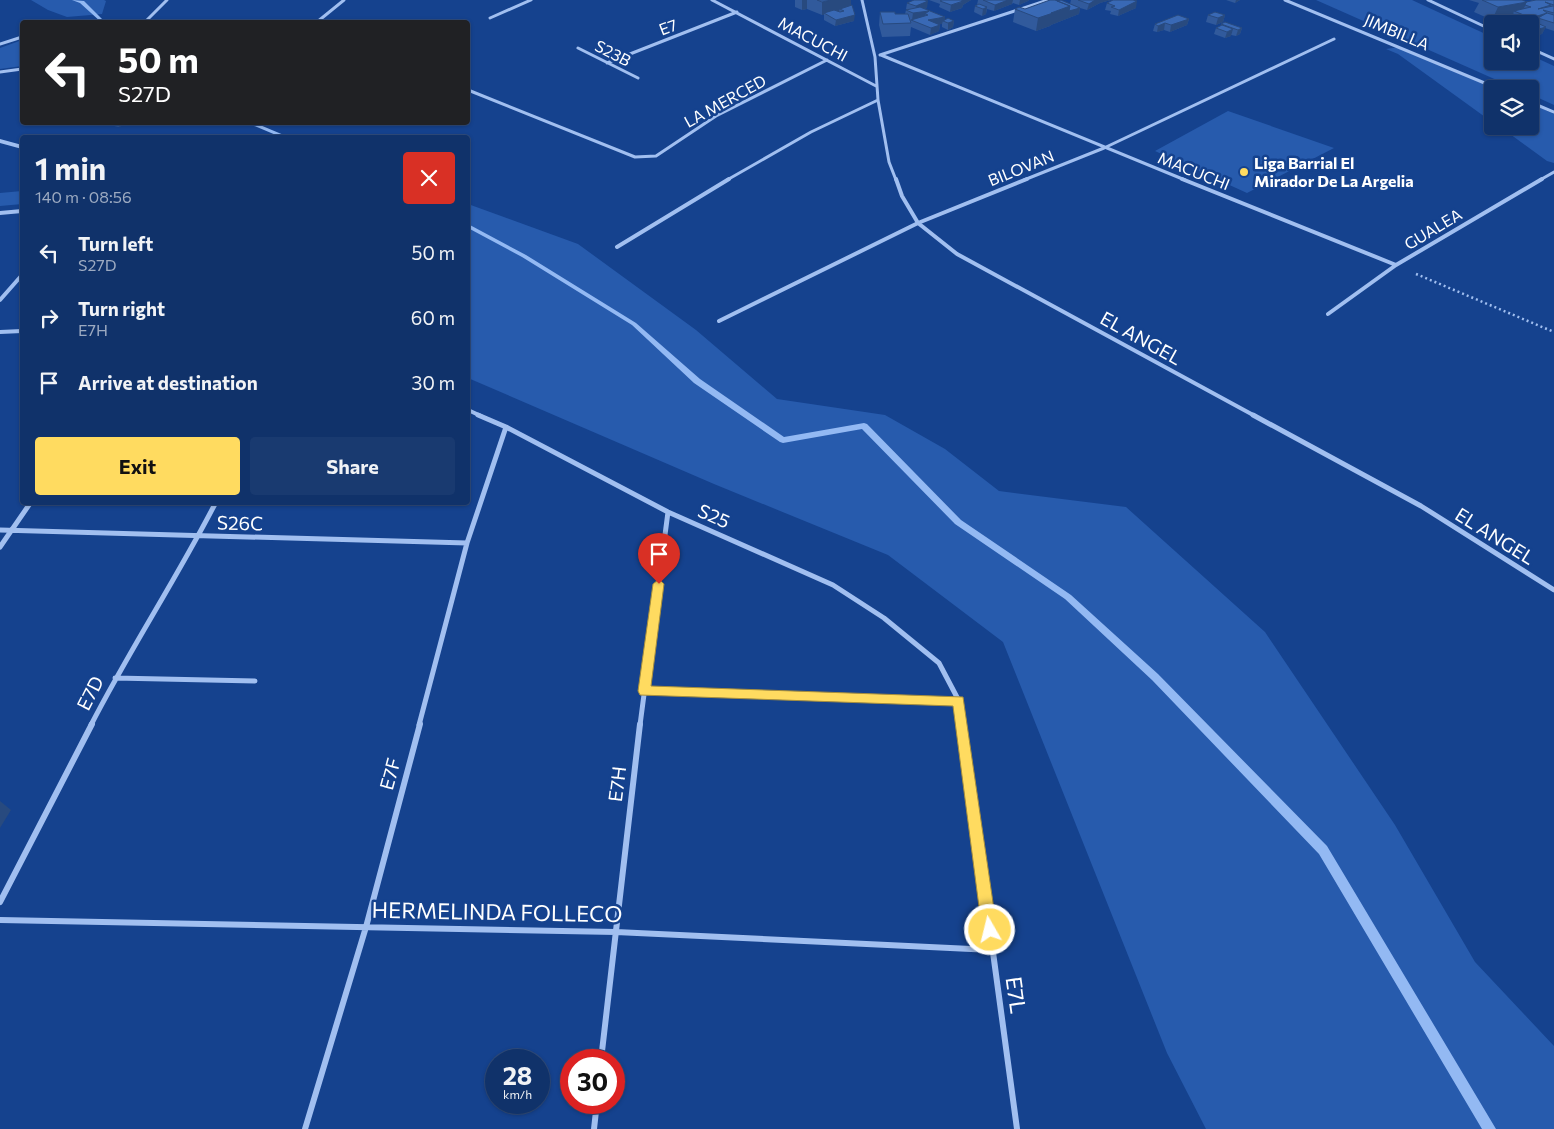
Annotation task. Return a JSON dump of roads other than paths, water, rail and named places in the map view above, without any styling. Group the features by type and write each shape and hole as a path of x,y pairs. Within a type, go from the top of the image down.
{"street":[{"path":"147,20 167,0"},
{"path":"319,20 344,0"},
{"path":"490,18 531,0"},
{"name":"MACUCHI","path":"712,0 876,86"},
{"name":"EL ANGEL","path":"862,0 875,57 876,86 889,162 902,196 918,223 957,254 1421,506 1554,590"},
{"path":"875,57 1048,0"},
{"name":"JIMBILLA","path":"1285,0 1484,83"},
{"path":"1428,0 1484,26"},
{"name":"E7","path":"607,63 736,12"},
{"path":"0,44 20,38"},
{"name":"BILOVAN","path":"719,321 918,223 1104,148 1334,39"},
{"name":"S23B","path":"578,48 638,78"},
{"path":"1539,52 1554,59"},
{"name":"MACUCHI","path":"881,55 1104,148 1396,265"},
{"name":"LA MERCED","path":"470,91 635,157 646,158 656,156 716,116 826,60"},
{"path":"0,72 20,69"},
{"path":"617,247 803,137 850,112 878,100"},
{"path":"1539,106 1554,112"},
{"path":"0,141 20,146"},
{"name":"GUALEA","path":"1328,314 1396,265 1554,172"},
{"path":"0,213 20,211"},
{"path":"0,300 20,277"},
{"path":"0,332 20,331"},
{"name":"S25","path":"470,411 506,427 668,512 833,585 884,618 939,663"},
{"name":"E7F","path":"306,1129 366,927 467,543 506,427"},
{"path":"0,547 29,505"},
{"name":"E7D","path":"0,902 115,678 198,537 214,505"},
{"name":"E7H","path":"603,1049 644,691 668,512"},
{"name":"S26C","path":"0,530 467,543"},
{"name":"E7L","path":"939,663 959,701 1017,1129"},
{"path":"115,678 255,682"},
{"path":"644,691 959,701"},
{"name":"HERMELINDA FOLLECO","path":"0,920 616,932 992,950"},
{"path":"594,1129 596,1114"}],"waterway":[{"path":"74,0 82,2 101,20"},
{"path":"255,125 281,135"},
{"path":"470,227 524,256 634,324 697,381 783,440 864,426 958,522 1068,597 1155,677 1323,850 1489,1129"}],"place":[{"name":"Liga Barrial El Mirador De La Argelia","path":"1244,172"}]}
